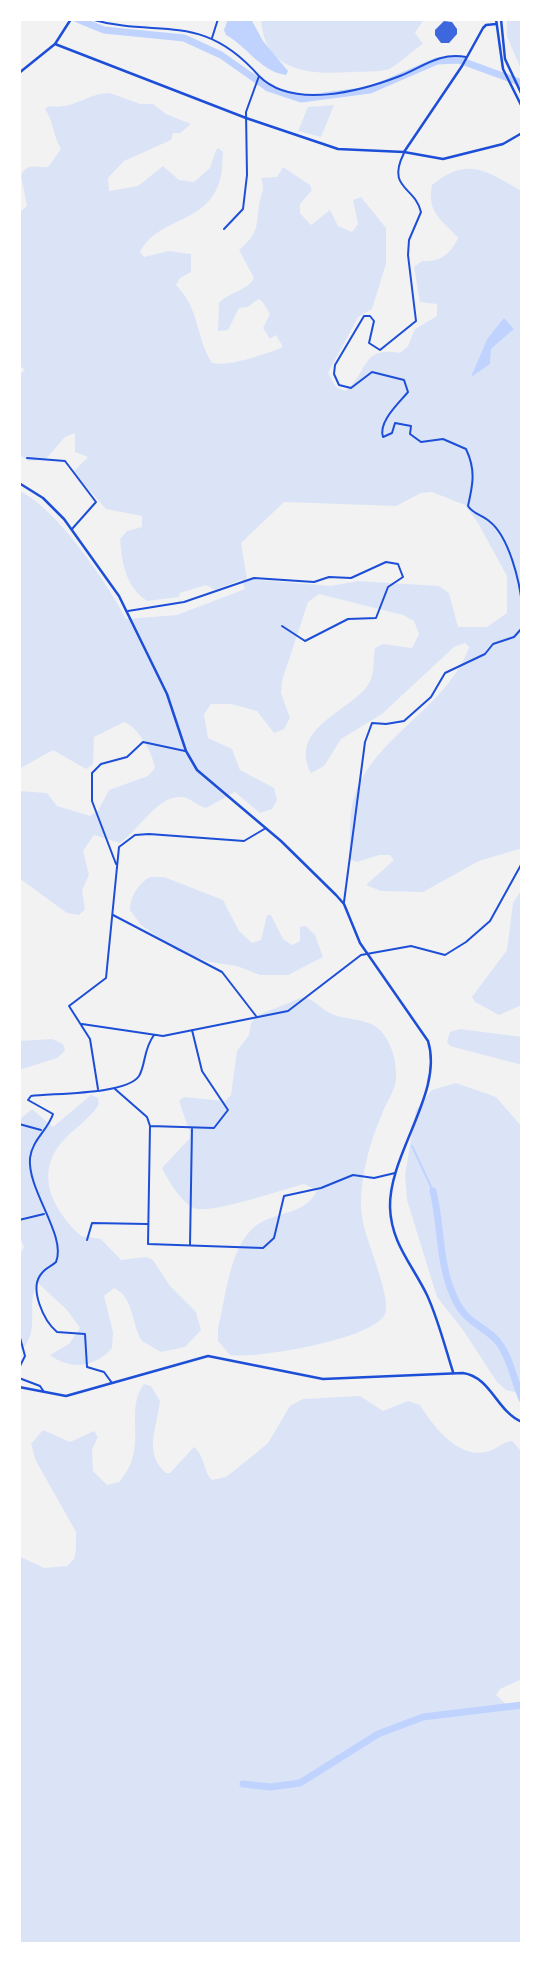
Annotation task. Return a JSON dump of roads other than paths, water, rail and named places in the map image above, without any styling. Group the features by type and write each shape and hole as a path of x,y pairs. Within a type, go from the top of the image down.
{"street":[{"path":"90,19 115,25 172,28 212,39 237,53 266,82 285,90 317,94 371,86 398,77 437,57 466,58"},
{"path":"212,39 218,19"},
{"path":"501,19 503,47 522,94"},
{"path":"19,73 55,44 71,21"},
{"path":"522,107 511,90 503,69 496,21 486,24 404,152 397,173 405,191 421,212 409,240 407,258 418,314 416,321 380,350 371,346 369,340 374,321 371,316 364,316 335,365 334,374 339,385 351,388 372,372 404,380 408,392 385,420 381,432 383,437 392,432 395,423 403,423 411,426 410,434 421,442 443,439 466,449 472,462 474,481 468,506 491,522 501,534 513,559 522,606"},
{"path":"55,44 71,53 246,118 338,149 404,152 429,158 461,157 503,144 522,133"},
{"path":"224,229 239,216 244,204 246,118 259,77"},
{"path":"19,170 19,176"},
{"path":"27,458 65,461 96,502 71,530"},
{"path":"19,483 43,498 103,571 127,611 167,694 186,751 208,780 266,828 344,904"},
{"path":"127,611 184,602 254,578 314,582 329,577 351,578 386,562 398,564 403,577 388,587 376,618 348,619 305,641 282,626"},
{"path":"453,1372 427,1295 396,1240 390,1204 397,1172 428,1082 432,1052 422,1029 353,931 344,904 365,742 372,723 386,724 404,720 431,697 445,673 485,654 492,644 514,637 522,628"},
{"path":"118,869 92,801 92,773 101,764 127,757 143,742 186,751"},
{"path":"98,1090 90,1039 70,1004 88,995 106,978 118,869 116,854 119,846 135,835 244,841 266,828"},
{"path":"82,1024 112,1026 154,1035 288,1011 337,970 367,953 411,946 441,955 454,950 491,921 522,863"},
{"path":"113,914 218,969 256,1016"},
{"path":"150,1126 214,1128 228,1110 202,1071 192,1029"},
{"path":"112,1383 104,1372 87,1367 88,1342 85,1334 60,1333 45,1317 37,1292 42,1272 56,1262 58,1255 30,1163 31,1153 52,1114 32,1105 29,1097 115,1088 131,1083 139,1075 146,1046 154,1035"},
{"path":"115,1088 147,1117 150,1126 148,1244 262,1248 274,1238 283,1198 288,1194 321,1188 354,1175 374,1178 397,1172"},
{"path":"19,1124 42,1130"},
{"path":"190,1247 192,1127"},
{"path":"19,1220 45,1214"},
{"path":"88,1240 92,1223 148,1224"},
{"path":"19,1334 25,1356 19,1368"},
{"path":"19,1387 66,1396 208,1356 323,1379 453,1372 477,1377 509,1414 522,1422"},
{"path":"19,1378 40,1386 44,1393"}],"water":[{"path":"228,19 251,19 263,41 288,71 286,75 269,69 226,35 224,30"},
{"path":"504,318 514,329 491,349 490,364 471,377 487,339"}],"waterway":[{"path":"77,19 104,30 184,38 221,55 268,88 301,99 370,90 437,61 459,60 522,83"},
{"path":"412,1146 433,1191"},
{"path":"433,1191 445,1271 454,1297 464,1314 499,1343 522,1399"},
{"path":"243,1784 270,1787 300,1783 378,1734 423,1717 522,1705"}]}
